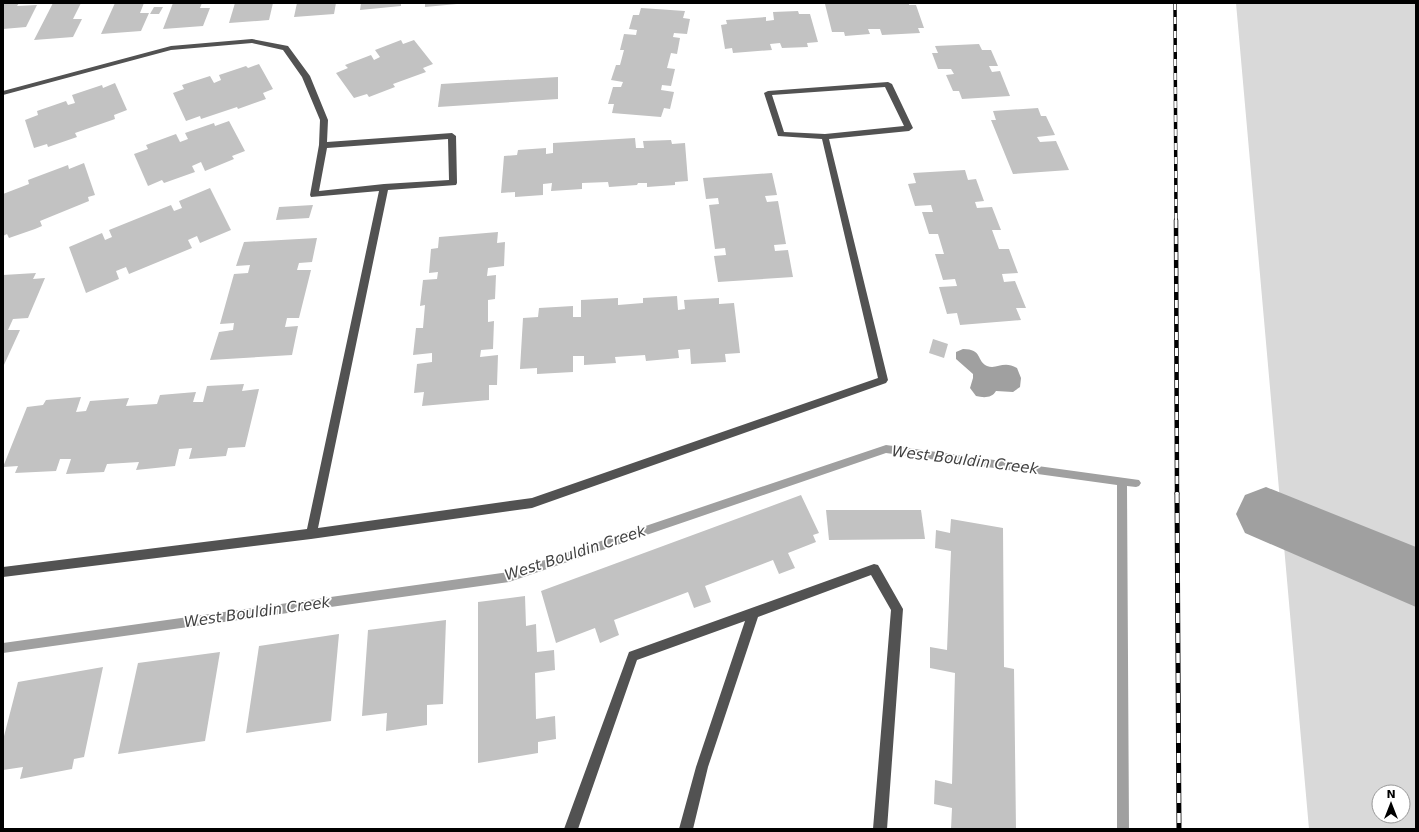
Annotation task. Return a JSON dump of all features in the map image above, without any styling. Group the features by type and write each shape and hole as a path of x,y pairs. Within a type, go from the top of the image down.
{"lane":[{"path":"3,93 171,48 252,41 285,48 306,76 324,120 323,145 314,195 384,186 453,183 452,136 323,145"},
{"path":"888,84 909,128 886,130 825,137 781,134 768,92 888,84"},
{"path":"3,572 311,534 532,503 883,380 825,137"},
{"path":"311,534 384,186"},
{"path":"571,829 633,656 874,570 897,609 880,829"},
{"path":"686,829 702,767 753,614"}],"shaded area":[{"path":"1236,3 1416,3 1416,829 1309,829"},
{"path":"963,349 974,351 981,361 987,366 994,367 1008,365 1017,368 1021,378 1020,387 1013,392 996,391 988,397 976,396 970,388 973,374 956,359 956,352"}],"building":[{"path":"3,3 19,3 17,6 37,5 26,27 3,29"},
{"path":"53,3 81,3 73,19 82,19 73,37 34,40"},
{"path":"115,3 144,3 140,13 149,13 141,31 101,34"},
{"path":"173,3 202,3 200,8 210,8 203,26 163,29"},
{"path":"235,3 273,3 269,20 229,23"},
{"path":"297,3 336,3 334,14 294,17"},
{"path":"361,3 401,3 401,6 360,10"},
{"path":"425,3 457,3 457,4 425,7"},
{"path":"909,3 909,5 916,5 924,28 918,28 920,33 882,35 880,29 868,29 870,34 845,36 844,32 832,32 825,4"},
{"path":"154,7 163,7 159,14 150,14"},
{"path":"641,8 685,11 683,18 690,19 687,34 674,33 673,37 680,38 677,54 671,53 667,68 675,69 671,86 662,85 661,90 674,92 670,109 664,108 661,117 612,113 614,104 608,104 613,87 621,87 623,82 611,80 616,65 620,65 624,50 620,50 624,34 636,35 637,30 629,29 633,15 639,15"},
{"path":"798,11 799,14 810,14 818,42 807,43 808,47 782,48 780,43 770,44 772,50 733,53 732,48 725,49 721,25 727,24 726,20 766,17 766,21 774,20 773,12"},
{"path":"401,40 403,44 414,40 433,64 423,68 426,72 393,84 395,87 369,97 367,94 354,98 336,73 348,68 345,65 371,55 374,60 380,57 375,50"},
{"path":"979,44 982,50 991,50 998,66 989,66 992,72 1000,71 1010,96 962,99 959,91 953,91 946,75 954,74 951,69 938,69 932,53 938,53 935,46"},
{"path":"259,64 273,89 263,93 266,99 238,109 237,107 201,119 200,116 186,121 173,93 184,89 182,85 210,76 214,83 221,80 219,75 246,66 248,68"},
{"path":"558,77 558,99 438,107 441,84"},
{"path":"115,83 127,110 114,115 115,119 75,133 77,137 48,147 47,144 34,148 25,120 38,115 37,111 66,101 68,105 75,103 72,95 102,85 103,88"},
{"path":"1038,108 1041,116 1046,116 1055,135 1037,137 1040,142 1056,141 1069,170 1013,174 991,120 996,120 993,111"},
{"path":"229,121 245,151 232,156 234,159 205,171 201,162 192,166 195,172 164,183 162,180 148,186 134,154 148,149 146,145 176,134 180,142 188,139 185,133 214,123 215,126"},
{"path":"635,138 636,148 644,148 643,141 671,140 672,144 685,143 688,181 675,182 675,185 647,187 647,183 609,187 608,182 582,183 582,189 551,191 552,183 543,184 543,195 515,197 515,192 501,193 504,156 517,155 518,150 546,148 546,154 553,153 553,143"},
{"path":"84,163 95,195 88,197 89,201 40,221 42,226 35,229 9,238 7,234 3,236 3,194 29,184 28,180 68,165 69,169"},
{"path":"965,170 968,180 976,179 984,201 975,202 977,208 992,207 1001,230 992,230 999,249 1009,249 1018,273 1002,274 1004,282 1015,281 1026,308 1016,308 1021,320 960,325 957,313 947,314 939,287 957,286 955,279 943,280 935,254 944,254 938,234 929,234 922,212 933,212 931,205 915,206 908,184 916,183 913,173"},
{"path":"772,173 777,195 765,196 767,202 778,201 786,244 774,245 775,251 788,250 793,277 718,282 714,256 726,255 725,248 715,249 709,205 719,204 718,198 706,199 703,178"},
{"path":"210,188 231,230 200,243 197,236 188,240 192,248 129,274 126,267 116,271 119,279 86,293 69,247 102,233 105,240 112,237 109,230 171,205 174,211 182,208 179,201"},
{"path":"313,205 309,218 276,220 279,207"},
{"path":"498,232 497,243 505,242 504,266 488,268 487,276 496,275 495,299 488,300 488,322 494,321 493,349 481,350 480,357 498,355 497,385 489,385 489,400 422,406 424,392 414,393 417,364 432,362 432,353 413,355 416,328 423,328 425,305 420,306 423,280 437,279 438,272 429,273 431,249 438,248 439,237"},
{"path":"317,238 312,262 299,263 297,270 311,270 299,318 287,318 285,327 298,326 292,355 210,360 219,332 233,330 234,323 220,324 234,274 248,273 250,265 236,266 244,242"},
{"path":"36,273 33,279 45,278 28,318 13,319 8,330 20,330 3,367 3,275"},
{"path":"677,296 678,310 685,309 684,300 719,298 719,304 734,303 740,353 725,354 726,362 691,364 690,349 678,350 679,358 646,361 645,355 615,357 616,363 584,365 584,356 573,356 573,372 537,374 537,368 520,369 523,318 538,317 539,308 573,306 573,317 581,317 581,300 618,298 618,305 643,303 643,298"},
{"path":"933,339 948,344 944,358 929,353"},
{"path":"244,384 242,391 259,389 245,447 228,448 226,456 189,459 192,448 179,449 175,466 136,470 139,462 107,464 104,472 66,474 71,459 60,459 56,471 15,473 18,466 3,467 27,407 43,405 46,400 81,397 76,412 86,411 90,401 129,398 126,406 157,404 160,395 196,392 193,402 203,402 207,386"},
{"path":"801,495 819,533 813,535 816,542 788,553 795,568 779,574 773,560 705,586 711,602 694,608 688,592 614,620 619,635 600,643 595,628 556,643 541,591"},
{"path":"826,510 921,510 925,539 829,540"},
{"path":"951,519 1003,528 1004,667 1014,669 1016,829 951,829 952,808 934,804 935,780 952,784 955,673 930,668 930,647 947,650 951,551 935,548 936,530 950,533"},
{"path":"525,596 526,626 536,624 537,652 554,650 555,670 535,673 536,719 555,716 556,739 538,742 538,753 478,763 478,602"},
{"path":"446,620 443,704 427,705 427,725 386,731 387,713 362,716 368,630"},
{"path":"339,634 331,721 246,733 259,646"},
{"path":"220,652 205,741 118,754 138,663"},
{"path":"103,667 84,757 74,759 72,769 20,779 23,767 3,770 3,740 18,682"}],"waterway":[{"name":"West Bouldin Creek","path":"3,648 509,577 886,449 1122,481"},
{"name":"West Bouldin Creek","path":"1122,481 1136,483"},
{"path":"1122,481 1123,829"},
{"name":"West Bouldin Creek","path":"1266,514 1416,577"}],"railway":[{"path":"1175,3 1176,221"},
{"path":"1176,220 1177,494"},
{"path":"1177,493 1179,829"}]}
